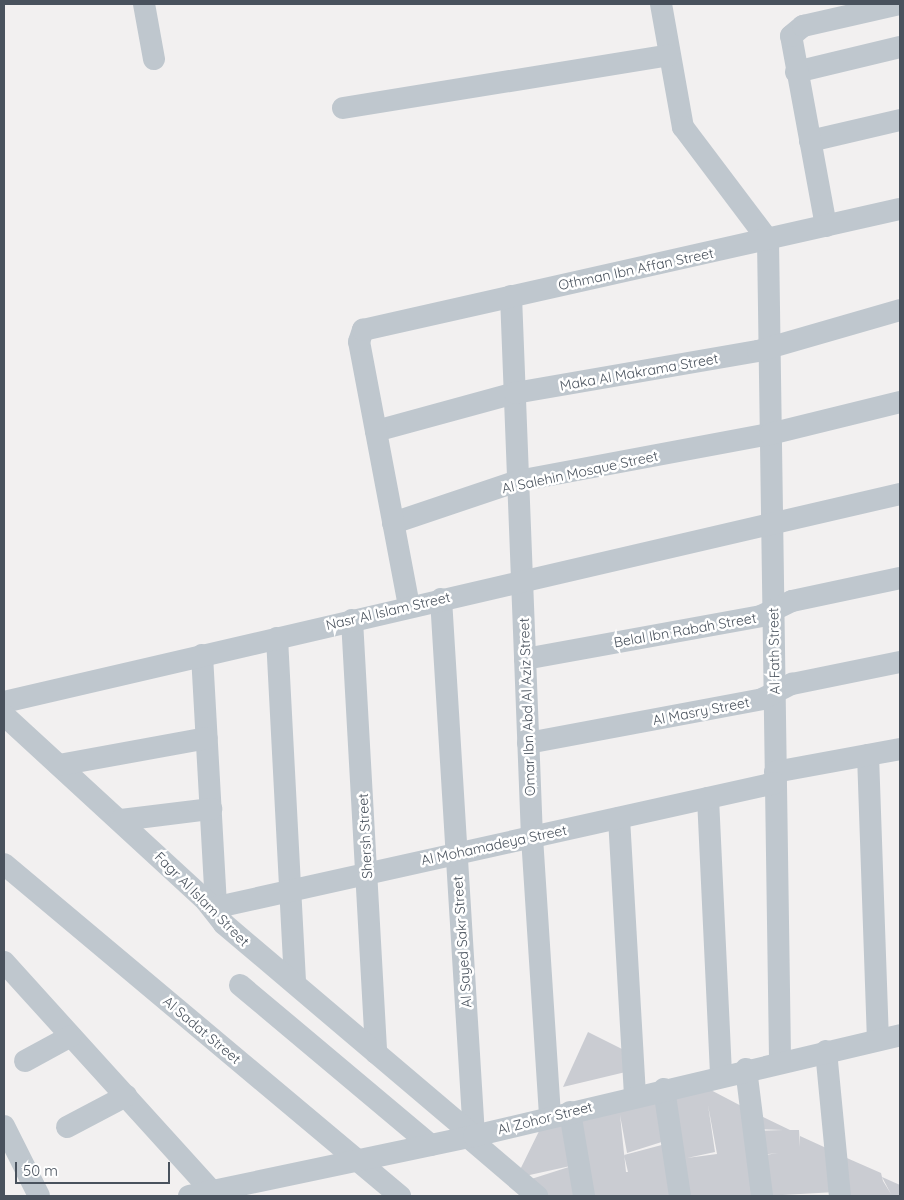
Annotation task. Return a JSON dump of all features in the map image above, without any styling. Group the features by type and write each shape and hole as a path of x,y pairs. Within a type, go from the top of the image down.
{"street":[{"path":"144,4 154,59"},
{"path":"661,4 683,126 768,240"},
{"path":"826,226 790,40 803,26 900,4"},
{"path":"796,72 900,47"},
{"path":"343,108 669,55"},
{"path":"810,141 900,120"},
{"name":"Othman Ibn Affan Street","path":"376,431 359,342 363,330 900,209"},
{"name":"Al Fath Street","path":"768,240 780,1061"},
{"name":"Omar Ibn Abd Al Aziz Street","path":"511,296 532,837 560,1115 584,1196"},
{"name":"Maka Al Makrama Street","path":"376,431 515,394 769,348 900,310"},
{"path":"770,434 900,402"},
{"path":"376,431 409,606"},
{"name":"Al Salehin Mosque Street","path":"393,523 518,482 770,434"},
{"name":"Nasr Al Islam Street","path":"4,702 522,579 772,521 900,494"},
{"name":"Belal Ibn Rabah Street","path":"525,658 773,612 792,601 900,578"},
{"name":"Al Sayed Sakr Street","path":"441,599 471,1137"},
{"name":"Shersh Street","path":"352,620 368,872 376,1053"},
{"path":"276,638 295,984"},
{"path":"202,655 211,809 214,907"},
{"name":"Al Masry Street","path":"528,743 762,699 792,684 900,662"},
{"name":"Fagr Al Islam Street","path":"4,716 121,820 214,907 224,924 376,1053 537,1196"},
{"path":"59,764 207,738"},
{"name":"Al Mohamadeya Street","path":"214,907 708,798 775,778 900,749"},
{"path":"868,755 878,1040"},
{"path":"708,798 721,1074"},
{"path":"121,820 211,809"},
{"path":"619,818 635,1096"},
{"name":"Al Sadat Street","path":"4,864 400,1196"},
{"path":"4,962 212,1191"},
{"path":"240,985 431,1145"},
{"name":"Al Zohor Street","path":"189,1196 212,1191 245,1191 356,1160 471,1137 721,1074 900,1035"},
{"path":"25,1061 71,1036"},
{"path":"826,1051 840,1196"},
{"path":"746,1069 762,1196"},
{"path":"664,1088 680,1196"},
{"path":"67,1127 126,1096"},
{"path":"4,1126 39,1196"}],"building":[{"path":"588,1032 630,1053 634,1070 563,1087"},
{"path":"705,1087 749,1110 755,1176 760,1175 759,1156 778,1153 759,1155 758,1131 783,1130 757,1129 753,1112 790,1130 799,1130 800,1147 800,1136 835,1152 839,1158 835,1159 836,1192 765,1196 759,1177 759,1196 685,1196 678,1160 678,1196 588,1196 575,1115 663,1097 668,1140 627,1153 620,1115 624,1155 673,1142 674,1148 669,1098","holes":["708,1105 717,1154 687,1158 715,1152"]},
{"path":"568,1116 582,1196 538,1196 525,1181 575,1165 516,1178 543,1123"},
{"path":"840,1155 881,1173 882,1177 900,1185 900,1196 844,1196"}]}
